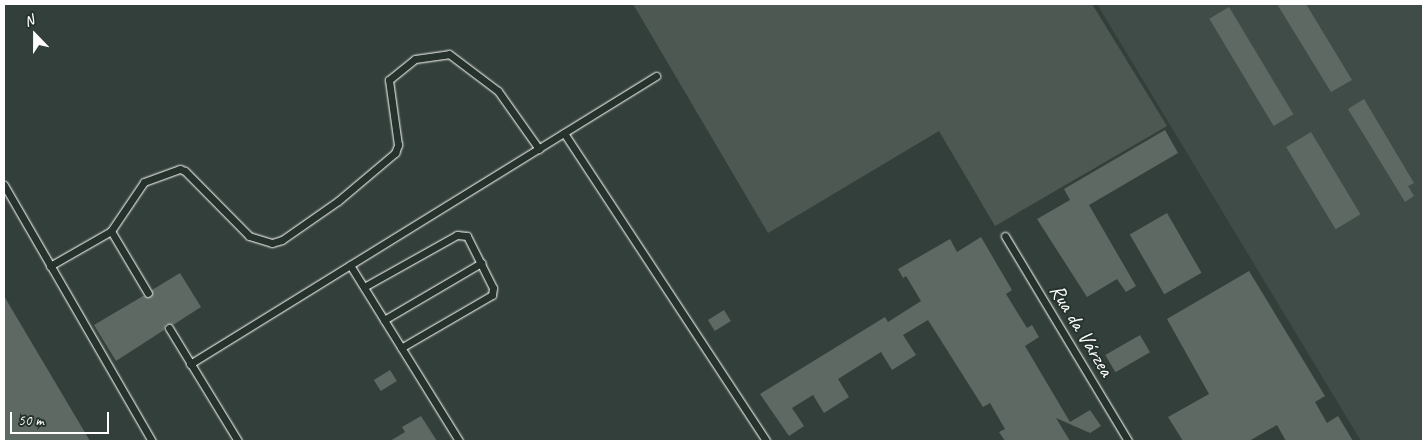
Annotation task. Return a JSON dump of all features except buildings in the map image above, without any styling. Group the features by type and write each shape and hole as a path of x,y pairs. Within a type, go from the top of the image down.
{"lane":[{"path":"50,266 111,231 144,182 180,169 185,170 249,236 272,243 282,240 395,153 398,145 389,80 415,59 450,54 498,91 539,149"},
{"path":"190,364 656,76"},
{"path":"564,133 766,441"},
{"path":"4,185 152,441"},
{"path":"111,231 148,293"},
{"path":"364,287 460,233 467,236 493,288 492,295 402,348"},
{"name":"Rua da Várzea","path":"1005,236 1128,441"},
{"path":"384,320 481,263"},
{"path":"350,265 459,441"},
{"path":"169,328 238,441"}],"shaded area":[{"path":"633,4 1092,4 1167,126 995,226 939,131 768,233"},
{"path":"1097,4 1423,4 1423,441 1361,441"}]}
